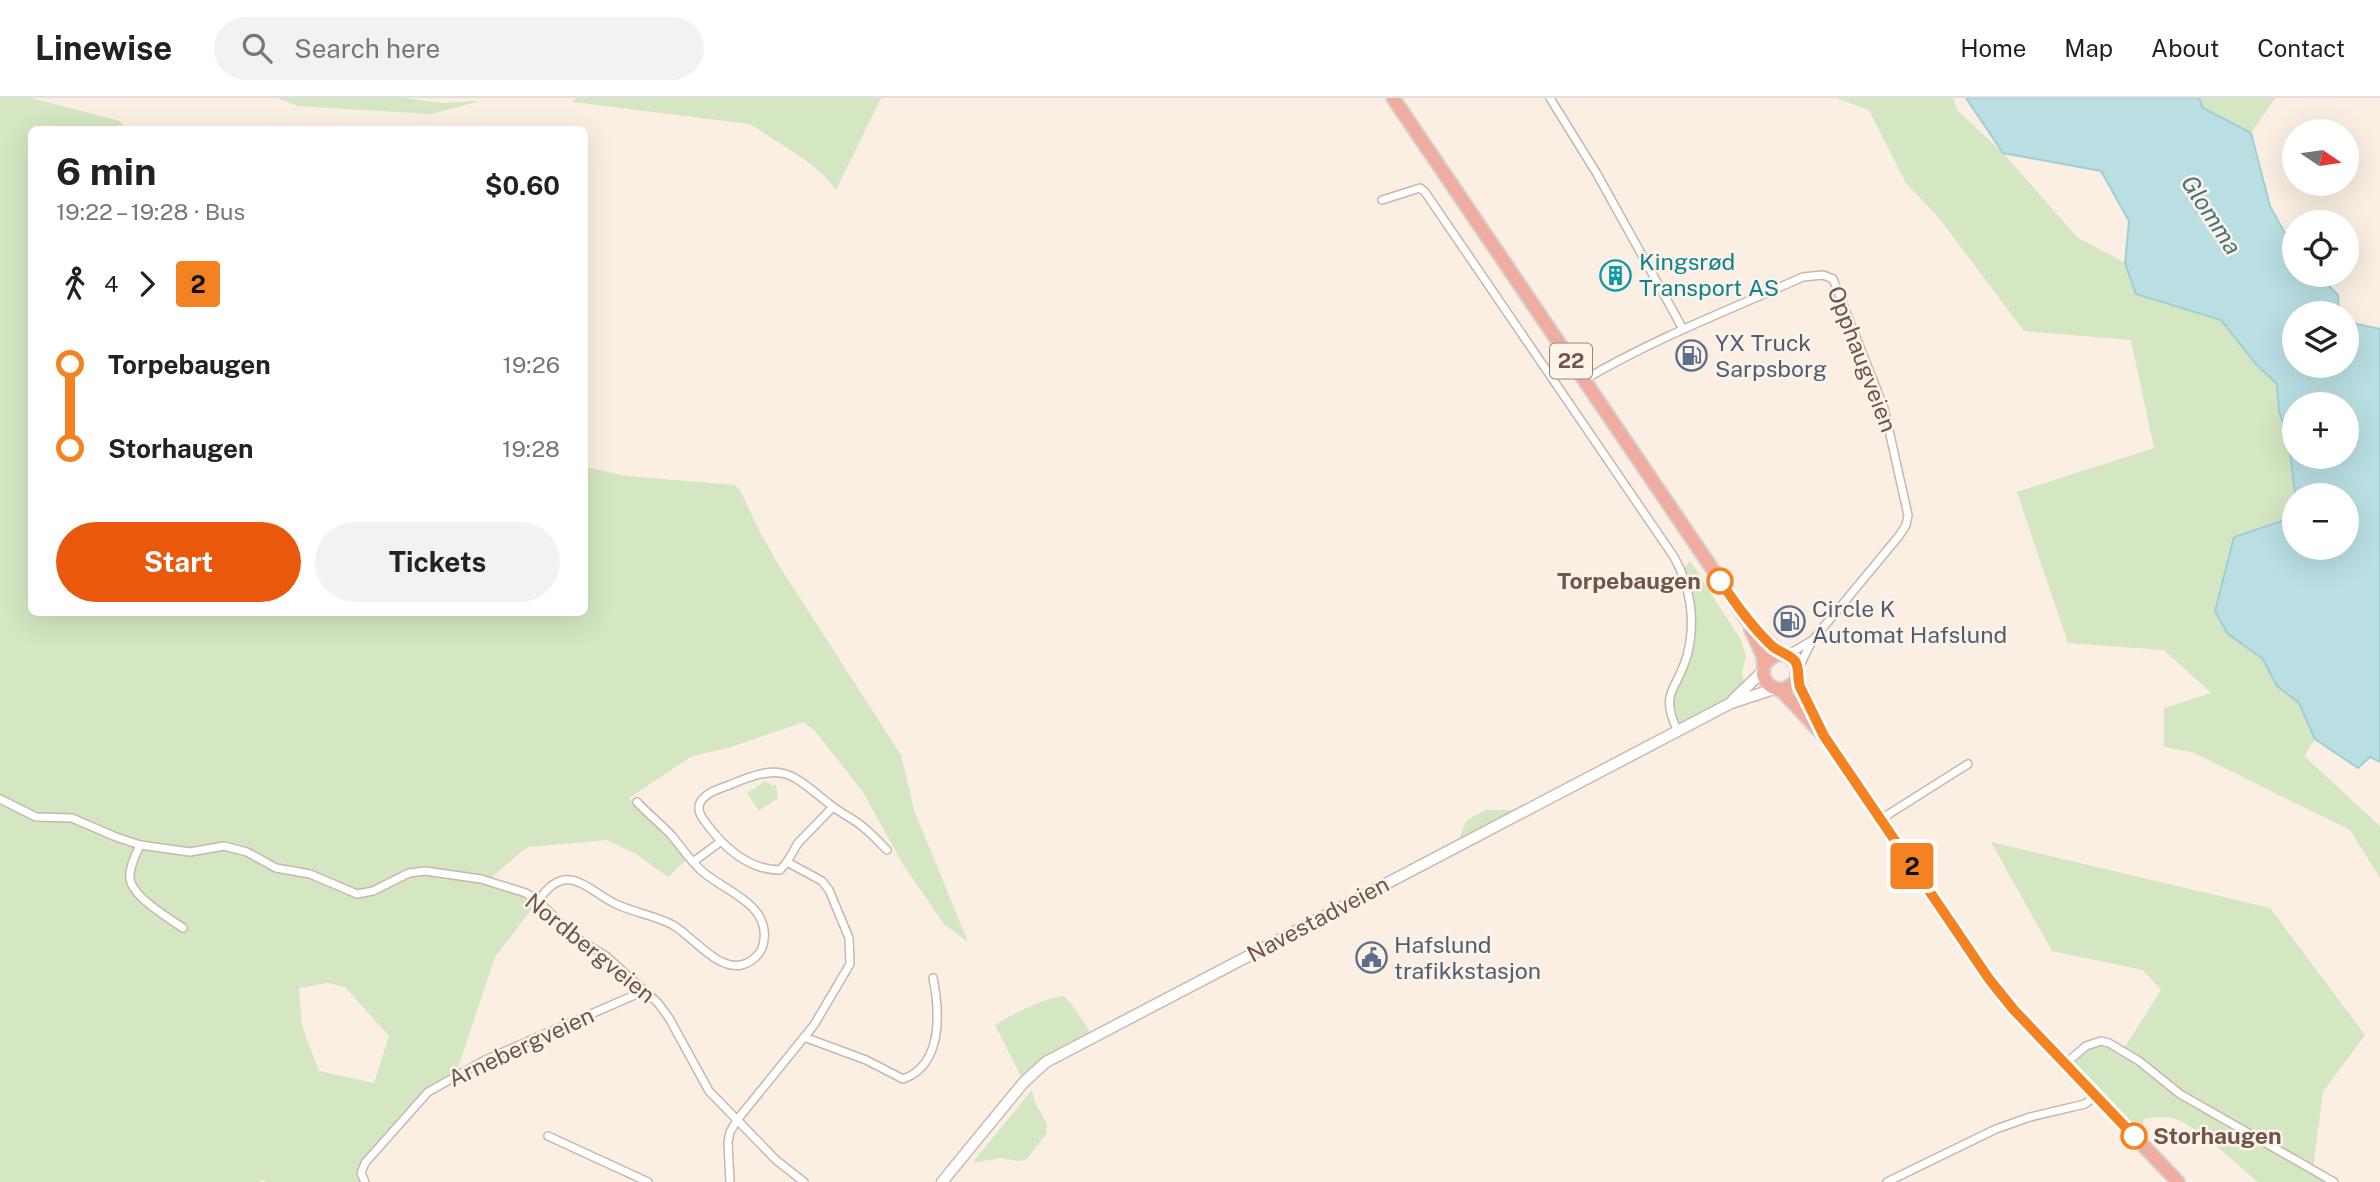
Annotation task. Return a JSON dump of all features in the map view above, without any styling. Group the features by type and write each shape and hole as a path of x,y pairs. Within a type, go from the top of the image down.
{"highway":[{"name":"22","path":"1393,98 1749,623 1794,660 1824,736"},
{"name":"22","path":"1749,623 1766,682 1778,689 1824,736 1989,979 2065,1064 2178,1182"},
{"path":"1763,668 1771,656 1784,654"},
{"path":"1778,689 1791,686 1798,674"}],"street":[{"path":"1550,98 1597,174 1683,329"},
{"path":"1382,200 1413,189 1420,188 1425,192 1674,556 1687,586 1692,610 1686,657 1669,694 1668,705 1678,732"},
{"name":"Opphaugveien","path":"1584,380 1683,329 1802,277 1823,275 1833,279 1884,408 1908,515 1906,525 1899,536 1812,640"},
{"path":"1784,654 1812,640"},
{"path":"1798,674 1812,640"},
{"name":"Navestadveien","path":"1731,703 1763,668"},
{"name":"Navestadveien","path":"942,1182 1024,1082 1046,1062 1731,703 1778,689"},
{"path":"1881,818 1968,764"},
{"path":"833,807 798,843 788,862 780,870 769,870 728,850 699,810 706,795 748,777 764,772 790,774 863,827 887,850"},
{"name":"Nordbergveien","path":"0,799 36,817 72,818 139,845 190,852 224,846 247,852 276,868 310,874 357,894 373,891 409,873 425,871 481,879 526,893 575,937 606,956 658,1003 709,1091 776,1160 804,1182"},
{"path":"538,901 554,883 575,880 616,904 659,918 674,926 718,959 740,965 760,953 764,943 761,919 755,909 704,873 638,802"},
{"path":"693,862 720,842"},
{"path":"139,845 130,878 133,888 183,928"},
{"path":"730,1182 730,1132 804,1037 845,976 850,964 849,938 828,890 822,881 788,862"},
{"path":"804,1037 866,1060 903,1079 911,1076 924,1066 936,1034 937,999 933,978"},
{"name":"Arnebergveien","path":"365,1182 361,1173 365,1163 428,1092 485,1060 643,991"},
{"path":"2065,1064 2086,1046 2101,1041 2109,1043 2139,1060 2180,1094 2334,1182"},
{"path":"1887,1182 1996,1129 2030,1117 2085,1104 2095,1096"},
{"path":"548,1136 648,1182"}],"green space":[{"path":"0,98 31,98 120,121 124,126 28,126 28,616 588,616 588,468 627,476 734,485 740,490 778,564 901,755 914,810 968,942 944,924 904,866 863,792 815,731 804,722 728,748 692,756 629,798 687,859 668,877 636,854 607,840 527,847 493,876 491,881 538,901 495,957 455,1077 428,1092 361,1173 365,1182 0,1182","holes":["327,983 345,987 389,1036 374,1083 319,1071 302,1026 299,988"]},
{"path":"278,98 404,98 441,103 480,101 431,114 298,106"},
{"path":"577,98 881,98 836,190 825,176 804,159 750,124 573,102"},
{"path":"1836,98 1953,98 1958,111 2003,153 2077,237 2125,263 2137,294 2221,320 2256,364 2277,384 2282,420 2282,469 2292,469 2294,483 2282,483 2282,521 2234,537 2228,634 2263,659 2277,686 2299,703 2315,739 2304,756 2380,826 2380,878 2350,830 2192,752 2164,747 2164,708 2211,693 2164,650 2068,643 2017,492 2154,448 2131,340 2024,331 1939,218 1906,183 1869,110"},
{"path":"2199,98 2275,98 2251,133 2203,108"},
{"path":"1690,561 1741,640 1746,656 1742,673 1744,682 1737,690 1714,710 1678,732 1669,694 1677,679 1691,630 1682,571"},
{"path":"765,781 773,786 776,784 778,798 759,811 747,793"},
{"path":"1485,810 1510,810 1520,814 1456,846 1466,821"},
{"path":"1991,842 2270,908 2365,1035 2323,1092 2313,1168 2334,1182 2258,1182 2192,1128 2172,1118 2144,1119 2138,1140 2065,1064 2093,1043 2123,1050 2161,990 2143,970 2052,951"},
{"path":"1063,996 1093,1037 1024,1082 995,1025 1028,1007"},
{"path":"1032,1090 1035,1103 1047,1124 1046,1134 1026,1160 1001,1158 972,1163"}],"water":[{"name":"Glomma","path":"1966,98 2199,98 2203,108 2251,133 2270,206 2282,228 2282,287 2330,287 2338,295 2338,301 2282,301 2282,378 2359,378 2359,325 2380,329 2380,762 2370,757 2358,768 2315,739 2299,703 2277,686 2263,659 2228,634 2215,611 2234,537 2282,521 2282,560 2359,560 2359,483 2294,483 2292,469 2359,469 2359,392 2282,392 2282,420 2277,384 2256,364 2221,320 2136,294 2125,263 2129,221 2101,171 2003,153"}],"bus line":[{"name":"2","path":"1720,581 1749,623 1782,654 1791,657 1797,664 1797,679 1824,736 1989,979 2014,1010 2134,1136"}],"place":[{"name":"Kingsrød Transport AS","path":"1616,275"},
{"name":"YX Truck Sarpsborg","path":"1692,356"},
{"name":"Torpebaugen","path":"1720,581"},
{"name":"Circle K Automat Hafslund","path":"1789,622"},
{"name":"Hafslund trafikkstasjon","path":"1371,958"},
{"name":"Storhaugen","path":"2134,1136"}]}
